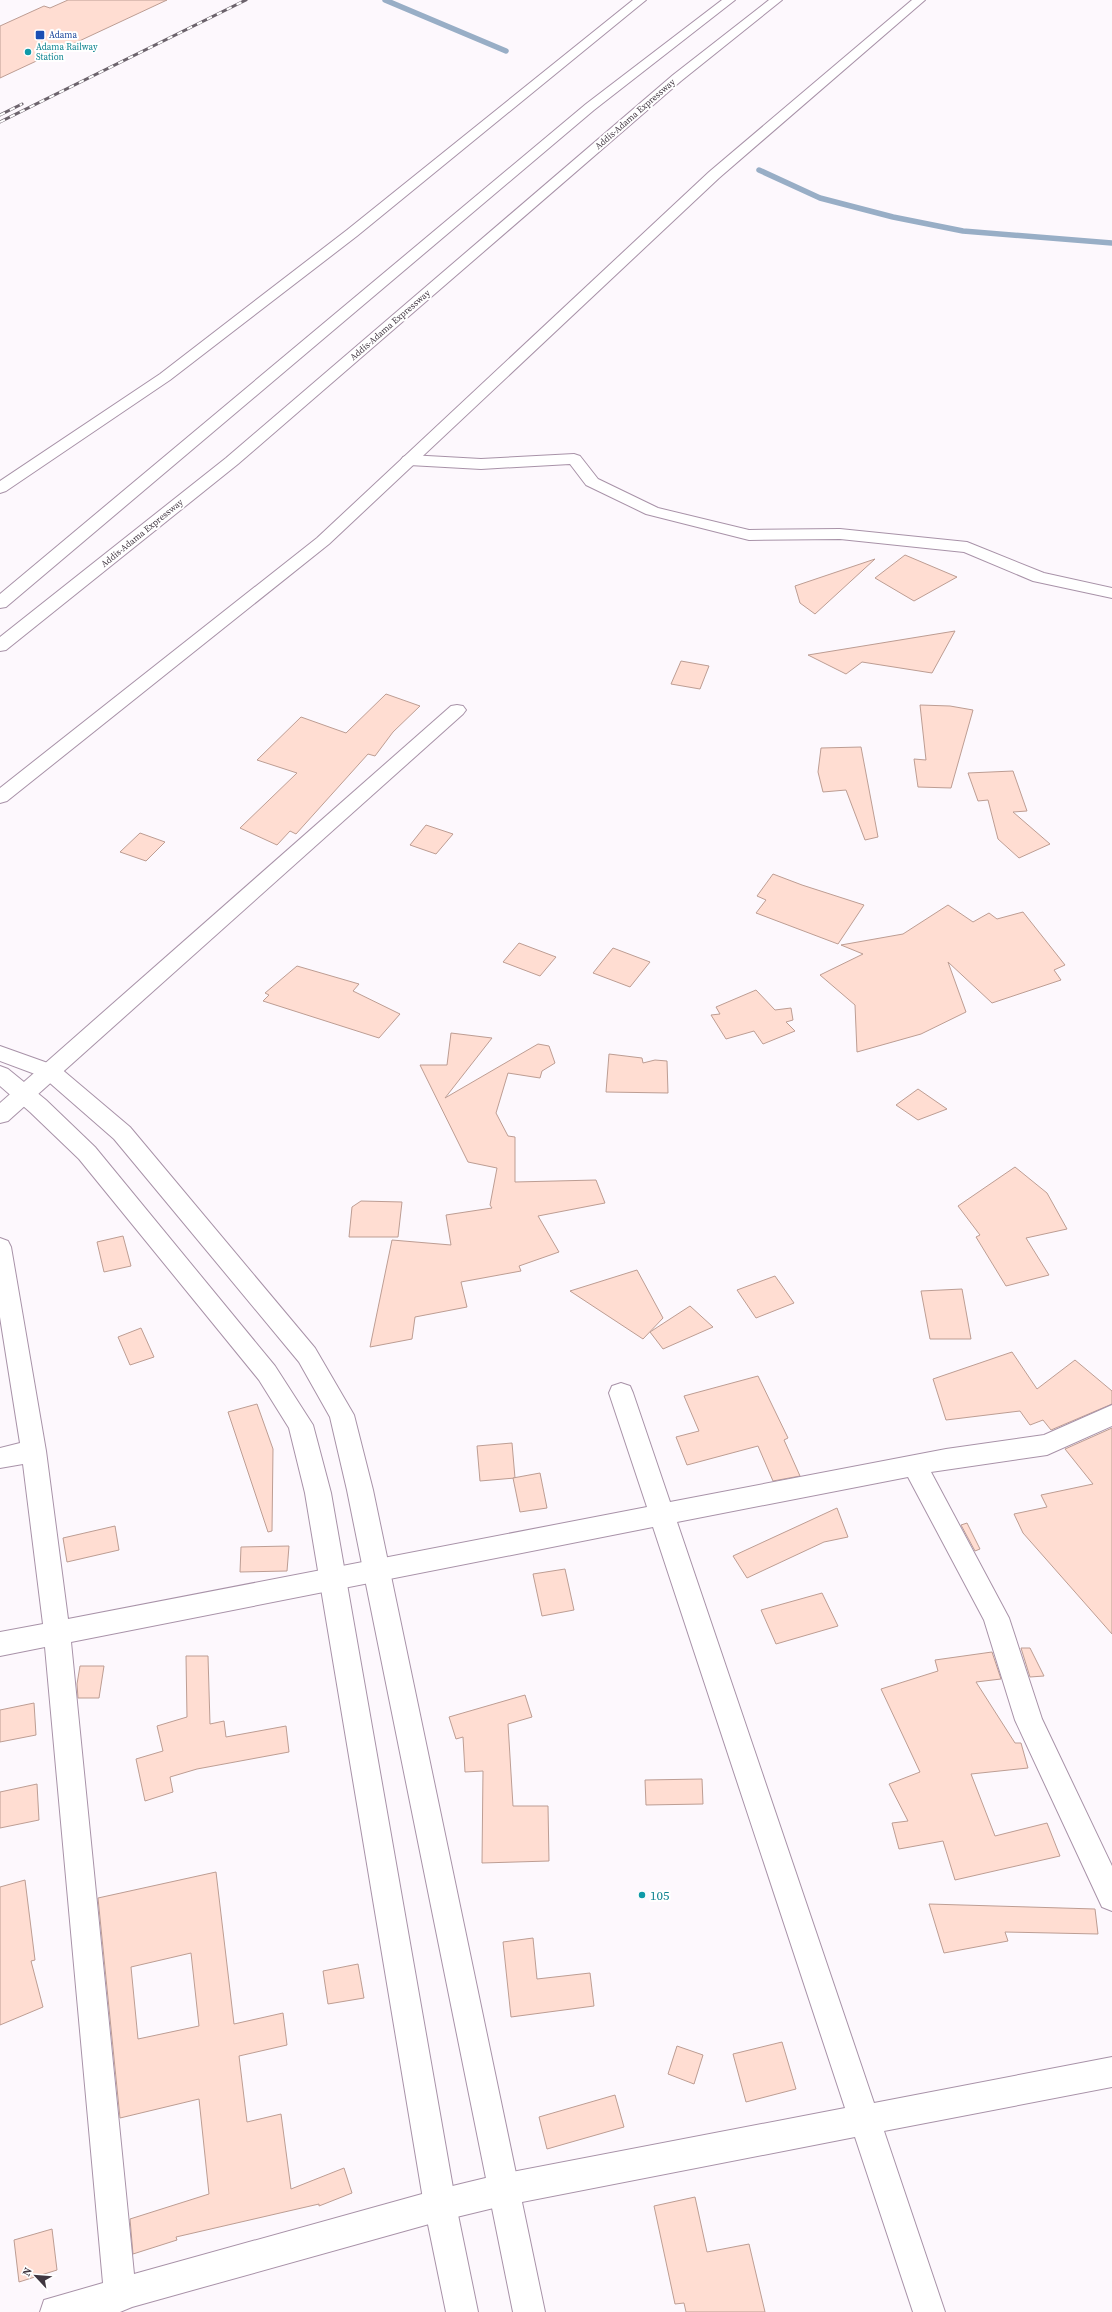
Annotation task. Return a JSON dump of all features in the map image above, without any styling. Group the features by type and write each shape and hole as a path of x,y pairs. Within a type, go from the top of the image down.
{"main road":[{"path":"0,488 165,377 352,234 640,0"},
{"path":"0,603 590,107 729,0"},
{"name":"Addis-Adama Expressway","path":"0,646 232,461 677,78 776,0"},
{"path":"0,797 323,541 714,175 919,0"},
{"path":"409,460 481,464 574,460 592,482 652,511 749,535 840,534 967,547 1040,577 1112,593"},
{"path":"0,1115 51,1072 457,710"},
{"path":"0,1053 51,1072 122,1133 307,1355 342,1415 360,1490 502,2190 529,2312"},
{"path":"0,1074 24,1094 87,1153 267,1373 302,1425 318,1492 440,2205 462,2312"},
{"path":"0,1247 34,1451 58,1633 120,2296"},
{"path":"621,1393 929,2312"},
{"path":"0,1644 662,1514 915,1466 1046,1445 1112,1415"},
{"path":"0,1458 34,1451"},
{"path":"915,1466 996,1618 1029,1720 1112,1897"},
{"path":"56,2312 120,2296 440,2205 502,2190 1112,2072"}],"building":[{"name":"Adama Railway Station","path":"68,0 167,0 0,78 0,26 44,6 50,8"},
{"path":"905,555 957,577 914,601 875,578"},
{"path":"875,559 815,614 800,603 795,586"},
{"path":"955,631 932,673 862,662 846,674 808,655"},
{"path":"681,661 709,666 700,689 671,684"},
{"path":"386,694 420,706 393,732 375,756 368,754 296,834 290,831 277,845 240,828 297,773 257,760 301,717 346,733"},
{"path":"920,705 950,706 973,710 951,788 918,787 914,759 926,760"},
{"path":"861,747 878,837 865,840 846,790 823,792 818,772 821,748"},
{"path":"1013,771 1027,811 1013,812 1050,844 1019,858 998,839 988,800 978,801 968,773"},
{"path":"426,825 453,834 436,854 410,845"},
{"path":"140,833 165,842 146,861 120,852"},
{"path":"773,874 864,905 838,944 756,913 766,900 757,896"},
{"path":"948,905 973,922 989,913 997,919 1023,912 1065,965 1054,970 1061,980 992,1003 948,962 966,1012 921,1034 857,1052 855,1005 820,975 863,954 841,945 903,934"},
{"path":"519,943 556,957 540,976 503,962"},
{"path":"613,948 650,962 630,987 593,973"},
{"path":"297,966 359,984 353,991 400,1014 379,1038 263,1001 269,995 265,993"},
{"path":"756,990 775,1010 791,1008 793,1020 786,1022 795,1031 763,1044 754,1031 726,1039 711,1015 720,1014 716,1007"},
{"path":"451,1033 492,1038 445,1098 538,1044 549,1046 555,1063 542,1071 540,1078 508,1073 496,1113 508,1136 515,1137 515,1182 596,1180 605,1203 538,1216 559,1252 519,1266 521,1271 461,1282 467,1307 415,1317 412,1339 370,1347 392,1240 451,1245 446,1215 492,1208 490,1205 497,1168 468,1162 420,1065 447,1065"},
{"path":"609,1054 642,1058 643,1063 655,1060 667,1061 668,1093 606,1092"},
{"path":"918,1089 947,1109 918,1120 896,1105"},
{"path":"1015,1167 1047,1193 1067,1229 1026,1238 1049,1275 1006,1286 976,1237 980,1235 958,1206"},
{"path":"361,1201 402,1202 398,1237 349,1237 352,1207"},
{"path":"123,1236 131,1266 104,1272 97,1242"},
{"path":"637,1270 663,1318 643,1339 570,1291"},
{"path":"775,1276 794,1303 756,1318 737,1290"},
{"path":"962,1289 971,1339 930,1339 921,1291"},
{"path":"690,1306 713,1327 663,1349 650,1332"},
{"path":"141,1328 154,1357 130,1365 118,1337"},
{"path":"1012,1352 1037,1389 1075,1360 1112,1391 1112,1404 1051,1430 1043,1420 1030,1425 1020,1411 946,1420 933,1379"},
{"path":"758,1376 788,1438 784,1440 800,1476 773,1481 758,1446 687,1465 676,1437 699,1431 684,1396"},
{"path":"257,1404 273,1449 272,1531 268,1532 228,1412"},
{"path":"1112,1428 1112,1634 1023,1533 1014,1514 1047,1507 1041,1495 1093,1484 1065,1449"},
{"path":"512,1443 515,1478 480,1481 477,1446"},
{"path":"540,1473 547,1508 520,1512 513,1478"},
{"path":"837,1508 848,1537 824,1542 747,1578 733,1556"},
{"path":"967,1523 980,1549 975,1551 961,1525"},
{"path":"115,1526 119,1550 67,1562 63,1538"},
{"path":"289,1546 287,1571 240,1572 241,1547"},
{"path":"565,1569 574,1610 542,1616 533,1574"},
{"path":"822,1593 838,1626 776,1644 761,1610"},
{"path":"1021,1648 1030,1648 1044,1676 1030,1677"},
{"path":"992,1652 1001,1679 976,1682 1015,1743 1021,1743 1028,1768 971,1774 995,1836 1047,1823 1060,1856 955,1880 943,1841 899,1849 892,1823 908,1821 889,1784 920,1772 881,1689 938,1671 935,1660"},
{"path":"186,1656 208,1656 210,1724 224,1721 226,1737 286,1726 289,1752 197,1769 170,1777 173,1792 145,1801 136,1759 163,1751 157,1726 187,1717"},
{"path":"80,1666 104,1666 99,1698 78,1698 77,1684"},
{"path":"525,1695 532,1717 508,1724 513,1806 548,1806 549,1861 482,1863 483,1771 465,1772 463,1737 456,1739 449,1717"},
{"path":"34,1703 36,1735 0,1742 0,1710"},
{"path":"702,1779 703,1804 646,1805 645,1780"},
{"path":"37,1784 39,1820 0,1828 0,1792"},
{"path":"216,1872 234,2024 283,2013 287,2045 239,2056 247,2122 281,2114 291,2189 344,2168 352,2193 319,2206 319,2204 176,2237 177,2240 133,2254 130,2219 209,2194 199,2099 120,2118 98,1898","holes":["191,1953 199,2026 138,2039 131,1967"]},
{"path":"25,1880 35,1960 31,1961 43,2007 0,2025 0,1887"},
{"path":"929,1904 1095,1909 1098,1934 1005,1932 1008,1941 944,1953"},
{"path":"533,1938 537,1979 590,1973 594,2006 511,2017 503,1942"},
{"path":"358,1964 364,1998 328,2004 323,1971"},
{"path":"782,2042 796,2089 746,2102 733,2054"},
{"path":"677,2046 703,2055 694,2084 668,2074"},
{"path":"615,2095 624,2127 547,2149 539,2117"},
{"path":"695,2197 707,2252 749,2244 765,2312 686,2312 684,2303 675,2304 654,2206"},
{"path":"52,2229 57,2270 19,2282 14,2240"}],"waterway":[{"path":"385,0 506,51"},
{"path":"759,170 820,198 893,217 963,231 1112,243"}],"railway":[{"path":"0,122 246,0"},
{"path":"0,115 22,104"}],"place":[{"name":"Adama","path":"40,35"},
{"name":"Adama Railway Station","path":"28,52"},
{"name":"105","path":"642,1895"}]}
